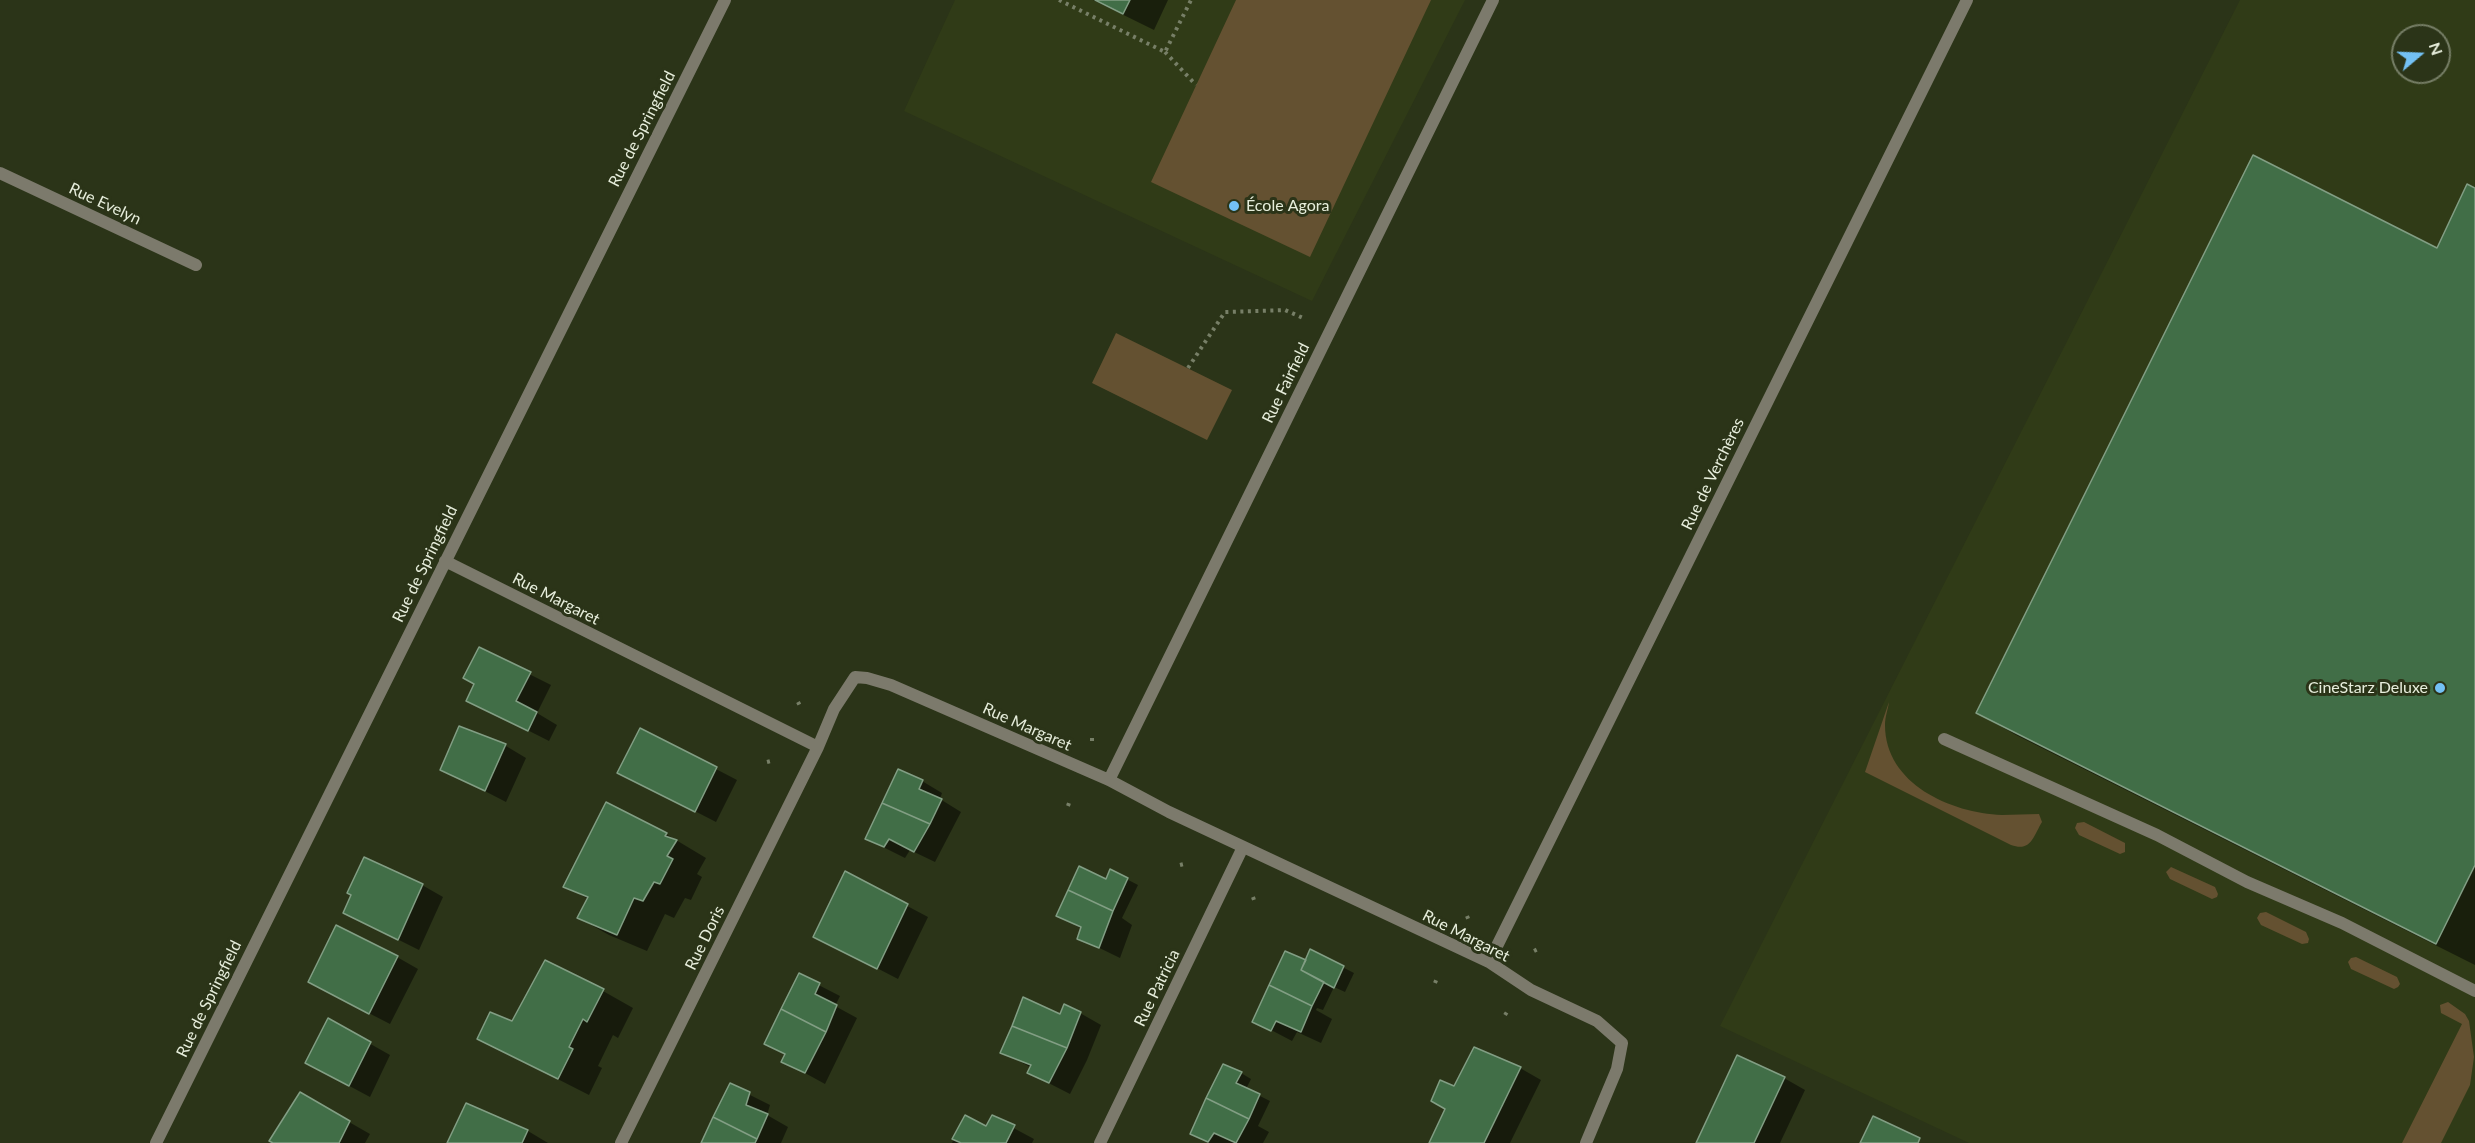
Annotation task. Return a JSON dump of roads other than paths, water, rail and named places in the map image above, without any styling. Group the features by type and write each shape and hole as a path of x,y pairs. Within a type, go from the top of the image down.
{"street":[{"name":"Rue de Springfield","path":"156,1143 725,0"},
{"name":"Rue Fairfield","path":"1108,780 1493,0"},
{"name":"Rue de Verchères","path":"1489,962 1967,0"},
{"name":"Rue Evelyn","path":"0,173 195,265"},
{"name":"Rue Margaret","path":"445,561 818,747 834,709 855,677 867,678 907,692 1108,780 1243,847 1489,962 1531,990 1597,1021 1622,1043 1617,1069 1586,1143"},
{"path":"1944,739 2157,835 2247,882 2342,923 2475,991"},
{"name":"Rue Doris","path":"621,1143 818,747"},
{"name":"Rue Patricia","path":"1100,1143 1243,847"}],"place":[{"name":"École Agora","path":"1234,206"},
{"name":"CineStarz Deluxe","path":"2440,688"}]}
